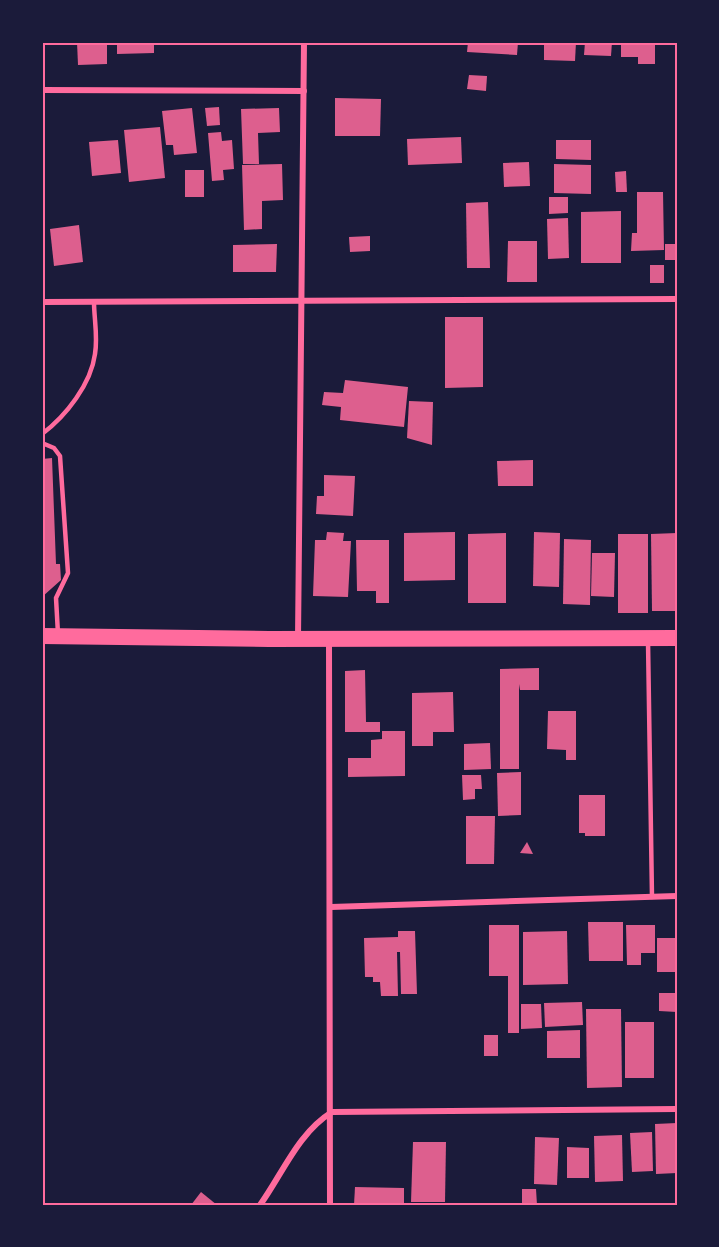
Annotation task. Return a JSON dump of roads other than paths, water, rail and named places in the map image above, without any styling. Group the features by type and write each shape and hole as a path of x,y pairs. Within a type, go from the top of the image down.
{"highway":[{"path":"50,636 298,639 677,638"}],"street":[{"path":"298,639 304,42"},
{"path":"42,90 304,91"},
{"path":"42,302 677,299"},
{"path":"329,639 332,1112 330,1205"},
{"path":"331,907 677,896"},
{"path":"260,1205 304,1136 318,1121 332,1112 677,1109"}],"lane":[{"path":"42,435 64,414 91,372 96,352 94,302"},
{"path":"42,443 54,447 60,456 68,573 56,598 50,636"},
{"path":"648,638 652,897"}]}
